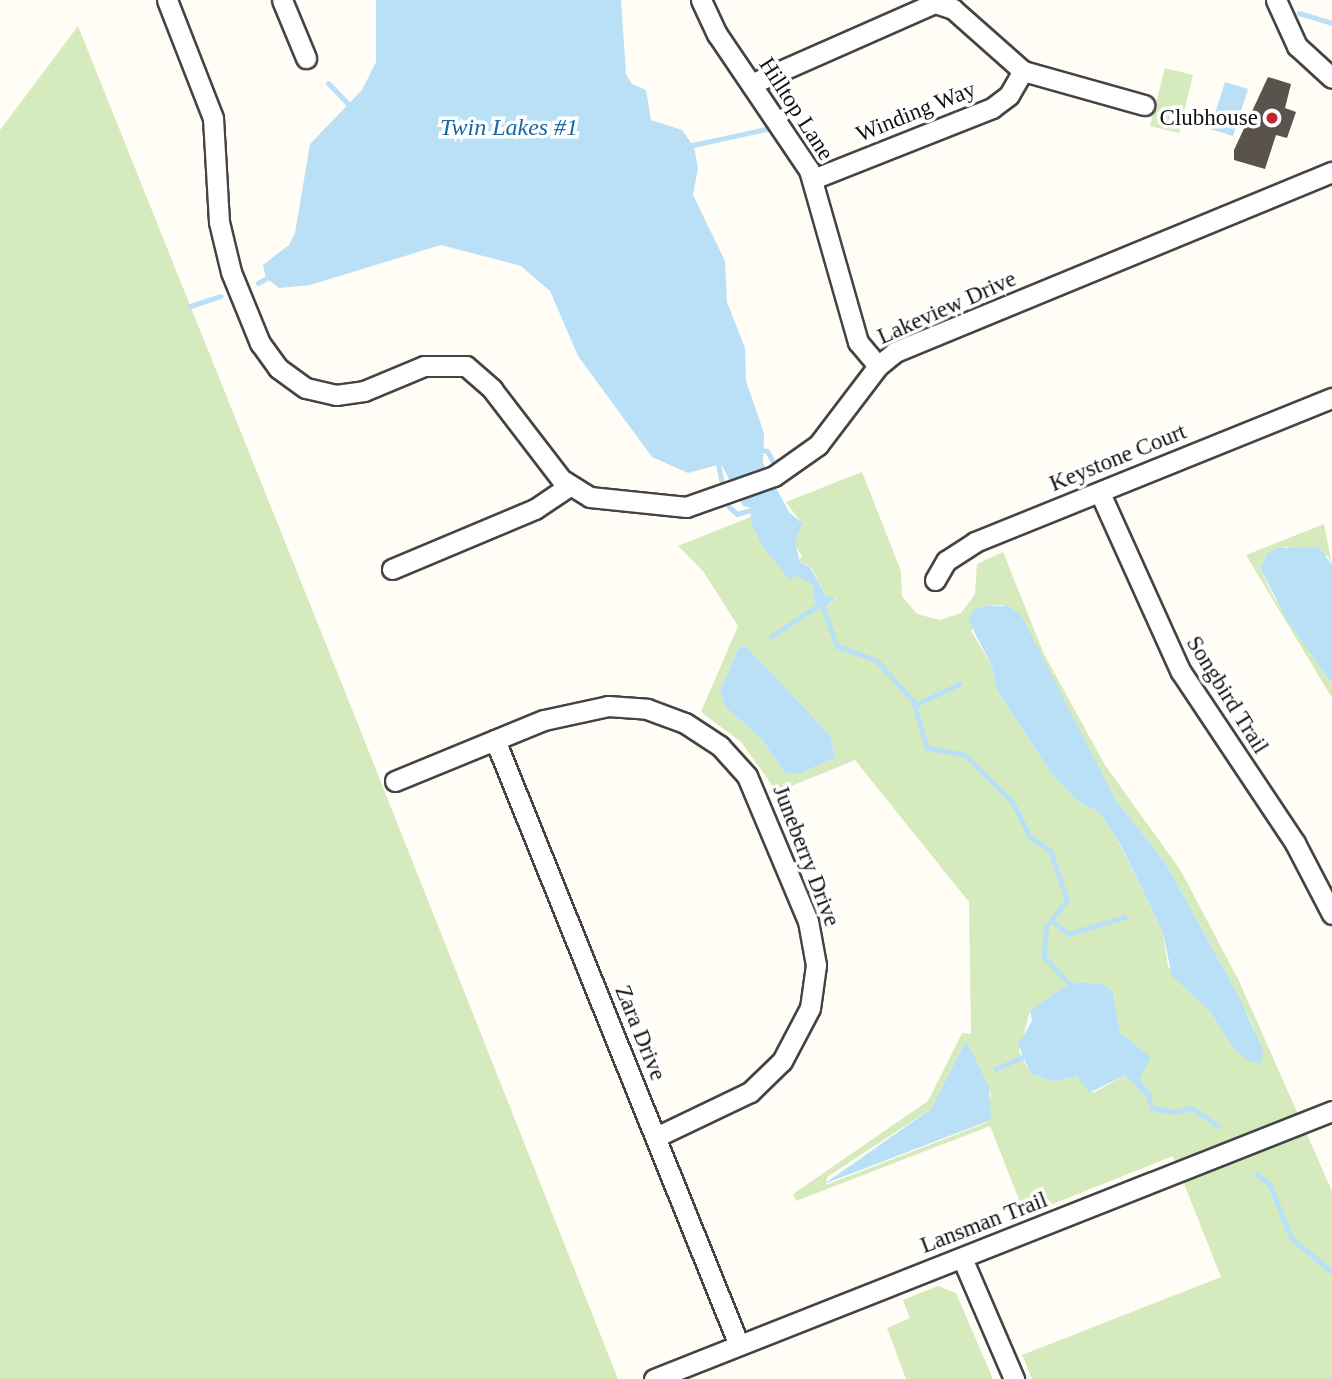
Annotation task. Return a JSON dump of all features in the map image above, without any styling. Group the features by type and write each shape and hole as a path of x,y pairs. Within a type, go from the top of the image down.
{"street":[{"path":"167,0 213,118 219,222 231,272 271,361 298,384 335,396 364,391 424,366 466,366 492,389 569,486 535,509 392,569"},
{"path":"282,0 306,58"},
{"name":"Hilltop Lane","path":"701,0 813,179 858,342 878,366"},
{"path":"1276,0 1297,46 1332,78"},
{"path":"751,83 936,2 953,9 1023,71 1144,105"},
{"name":"Winding Way","path":"813,179 992,108 1009,95 1023,71"},
{"name":"Lakeview Drive","path":"569,486 590,497 666,508 727,494 774,476 818,444 878,366 903,349 1332,172"},
{"name":"Keystone Court","path":"935,580 942,565 963,548 1332,398"},
{"name":"Songbird Trail","path":"1100,493 1171,655 1295,843 1332,914"},
{"name":"Juneberry Drive","path":"395,781 577,710 647,709 685,723 720,746 747,776 766,811 812,936 816,980 810,1008 782,1061 750,1092 656,1137"},
{"name":"Zara Drive","path":"495,740 739,1345"},
{"name":"Lansman Trail","path":"654,1379 1332,1111"},
{"path":"962,1258 1014,1379"}],"green space":[{"path":"78,26 618,1379 0,1379 0,130"},
{"path":"1165,68 1193,75 1179,133 1150,126"},
{"path":"862,472 901,571 902,596 917,614 940,620 961,613 975,594 977,564 1003,552 1044,654 1105,765 1181,871 1239,981 1332,1191 1332,1379 1032,1379 1022,1355 1221,1277 1173,1156 1025,1215 990,1126 796,1201 793,1194 928,1101 962,1033 971,1034 969,902 855,760 777,792 741,742 701,712 738,626 703,571 678,546 753,516 774,561 812,583 814,600 825,615 826,606 837,598 827,597 811,567 799,561 802,556 794,543 803,525 786,502","holes":["1003,605 1026,631 1115,799 1165,862 1241,1000 1255,1031 1234,1049 1209,1010 1168,967 1163,933 1114,833 1100,813 1076,800 1050,772 996,688 992,666 971,631 986,606","746,646 831,736 835,758 799,774 786,773 761,738 726,708 720,690 739,647","1080,982 1102,984 1113,992 1120,1033 1150,1058 1140,1079 1152,1095 1125,1075 1093,1093 1077,1076 1053,1082 1030,1073 1019,1051 1030,1011","966,1040 991,1094 986,1123 826,1185 827,1177 931,1109"]},
{"path":"1324,524 1332,565 1328,556 1286,547 1267,554 1260,568 1273,596 1332,684 1332,698 1246,555"},
{"path":"938,1286 956,1293 993,1379 906,1379 887,1328 910,1318 903,1300"}],"water":[{"name":"Twin Lakes #1","path":"376,0 621,0 626,74 632,84 646,90 651,120 682,130 694,147 698,168 693,195 725,261 727,302 745,348 746,381 764,433 763,463 789,512 803,524 795,542 800,562 810,567 827,597 837,597 826,606 826,617 814,600 812,584 796,576 789,579 761,544 750,519 752,508 743,506 721,464 688,473 652,457 578,356 550,291 521,266 441,245 310,285 279,288 266,278 263,265 289,245 295,233 310,144 362,90 376,62"},
{"path":"1225,82 1248,89 1233,136 1210,129"},
{"path":"1319,547 1332,565 1332,684 1287,620 1260,568 1267,554 1279,548"},
{"path":"1008,606 1021,615 1115,799 1165,862 1241,1000 1263,1051 1261,1063 1250,1062 1234,1049 1209,1010 1172,976 1163,933 1119,842 1100,813 1076,800 1050,772 996,688 992,666 968,620 975,609"},
{"path":"746,646 831,736 835,758 799,774 785,773 761,738 726,708 720,690 739,647"},
{"path":"1080,982 1102,984 1113,992 1120,1033 1151,1057 1140,1079 1152,1095 1148,1099 1125,1075 1089,1093 1077,1076 1053,1082 1030,1073 1018,1044 1032,1021 1030,1011 1062,988"},
{"path":"966,1040 989,1087 991,1120 824,1184 931,1109"}],"building":[{"name":"Clubhouse","path":"1268,77 1291,84 1285,108 1296,112 1287,138 1276,135 1265,169 1234,160 1234,150"}],"waterway":[{"path":"1299,13 1332,23"},
{"path":"328,83 352,108"},
{"path":"688,146 766,129"},
{"path":"258,283 270,276"},
{"path":"190,306 220,296"},
{"path":"756,449 767,451 773,462"},
{"path":"722,460 718,464 722,483"},
{"path":"729,507 737,514 757,508"},
{"path":"772,636 822,603"},
{"path":"824,611 837,646 876,660 913,701 927,748 965,755 1012,801 1030,837 1050,850 1067,900 1046,927 1044,957 1076,991"},
{"path":"915,705 959,684"},
{"path":"1051,920 1068,934 1124,917"},
{"path":"996,1069 1028,1054"},
{"path":"1147,1092 1152,1108 1175,1112 1191,1108 1219,1126"},
{"path":"1257,1174 1270,1185 1291,1238 1332,1272"}],"place":[{"name":"Clubhouse","path":"1272,118"}]}
